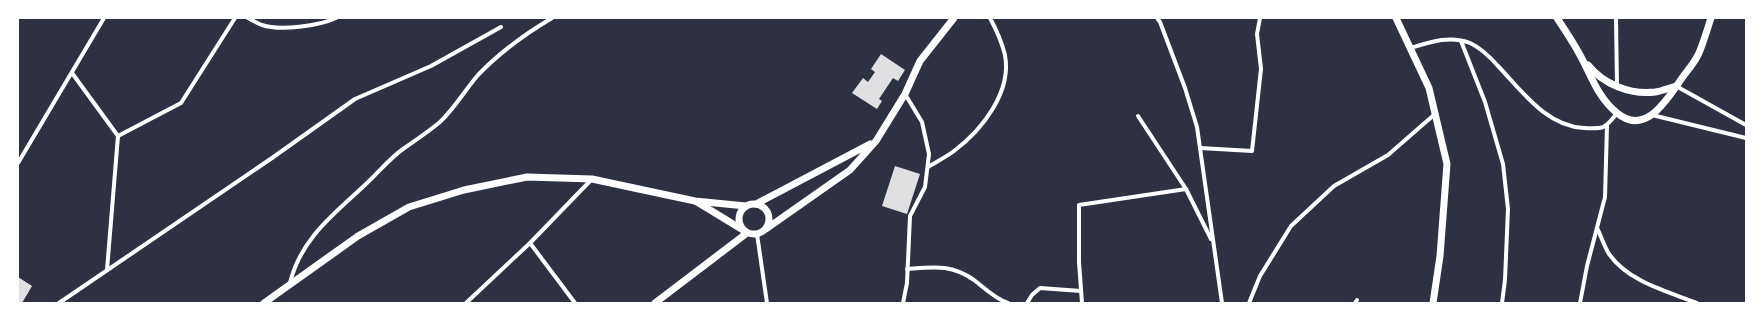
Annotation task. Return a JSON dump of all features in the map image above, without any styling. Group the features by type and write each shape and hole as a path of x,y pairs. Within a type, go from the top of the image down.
{"street":[{"path":"18,163 104,18"},
{"path":"118,136 181,103 235,18"},
{"path":"248,18 263,25 297,27 318,24 336,18"},
{"path":"272,303 289,286 292,273 302,251 322,225 402,149 428,132 440,121 477,76 500,54 528,33 552,18"},
{"path":"695,201 745,231 757,234 850,170 876,141 905,94 920,61 954,18"},
{"path":"928,167 953,152 975,132 992,109 1001,92 1005,74 1005,56 990,18"},
{"path":"1158,18 1185,88 1197,127 1222,303"},
{"path":"1200,148 1252,151 1261,69 1257,34 1260,18"},
{"path":"1396,18 1429,88 1447,164 1440,256 1433,303"},
{"path":"1557,18 1579,54 1599,93 1617,113 1625,118 1634,120 1652,116 1676,86 1698,54 1711,18"},
{"path":"1616,18 1617,86"},
{"path":"60,303 272,158 355,99 431,66 501,27"},
{"path":"1411,48 1435,41 1452,39 1470,43 1485,52 1536,106 1555,119 1575,127 1597,129 1607,126 1617,113"},
{"path":"1461,41 1485,102 1503,164 1508,209 1505,280 1502,303"},
{"path":"1579,54 1593,71 1611,84 1632,91 1655,92 1676,86 1746,125"},
{"path":"72,73 118,136 107,270"},
{"path":"902,303 907,283 910,216 925,187 929,154 922,122 905,94"},
{"path":"1249,303 1260,276 1291,226 1334,186 1388,155 1435,114"},
{"path":"1138,116 1186,189 1213,242"},
{"path":"1652,116 1746,138"},
{"path":"1580,303 1587,266 1605,197 1607,126"},
{"path":"264,303 358,236 409,208 464,190 527,177 592,179 695,201 746,206 756,204 876,141"},
{"path":"466,303 530,243 592,179"},
{"path":"1082,303 1079,262 1079,205 1186,189"},
{"path":"756,204 765,209 768,214 769,219 766,229"},
{"path":"745,231 740,225 739,215 746,206"},
{"path":"1597,228 1609,254 1628,274 1653,287 1697,303"},
{"path":"655,303 745,231"},
{"path":"757,234 767,303"},
{"path":"530,243 575,303"},
{"path":"907,269 940,267 957,270 974,281 992,296 1008,303"},
{"path":"1026,303 1040,288 1081,291"}],"building":[{"path":"881,54 905,70 898,81 893,78 879,99 882,101 877,109 852,93 863,78 868,82 875,72 871,69"},
{"path":"895,166 920,174 907,214 882,206"},
{"path":"18,277 32,286 22,303 18,303"}]}
